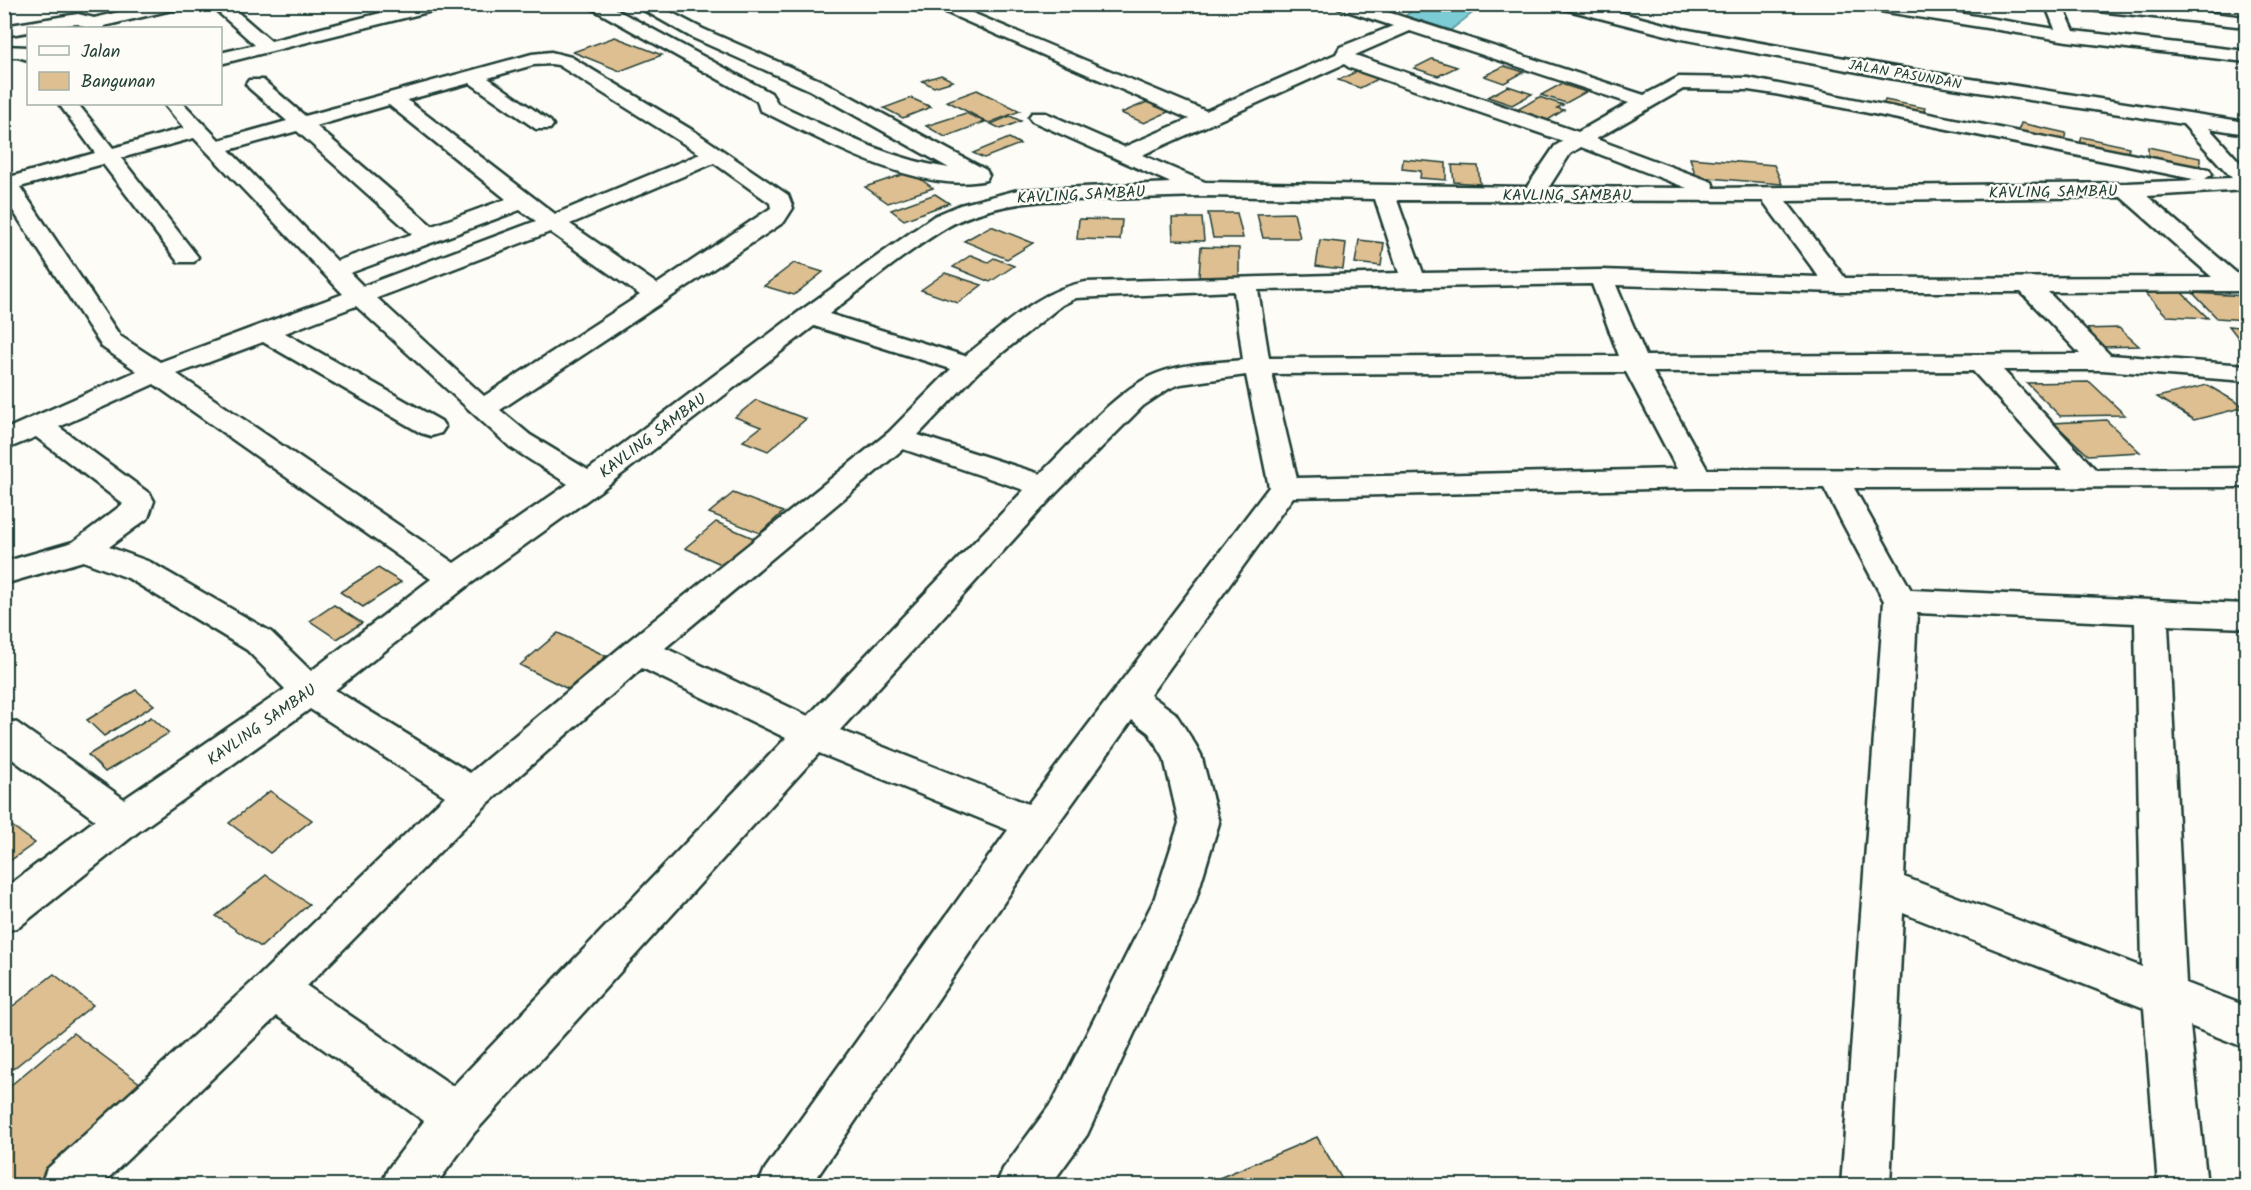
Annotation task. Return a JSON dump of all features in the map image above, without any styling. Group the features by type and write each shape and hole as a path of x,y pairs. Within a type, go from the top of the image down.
{"street":[{"path":"29,27 78,19 93,26 174,4"},
{"path":"217,4 268,47"},
{"path":"222,58 393,9 438,4"},
{"path":"592,4 764,97 768,103 767,106 869,154 923,170 954,176 978,175"},
{"path":"641,4 697,33 817,86 1018,196"},
{"path":"935,4 1204,118"},
{"path":"1344,4 1644,102"},
{"name":"JALAN PASUNDAN","path":"1566,4 1682,34 1895,73 2191,122 2247,128"},
{"path":"1868,4 2067,36 2247,57"},
{"path":"2053,4 2067,36"},
{"path":"2079,4 2247,22"},
{"path":"1345,57 1346,51 1407,26"},
{"path":"4,31 27,27"},
{"path":"1534,194 1562,150 1644,102 1680,67 1682,34"},
{"path":"4,52 22,51 27,54"},
{"path":"1126,154 1345,57"},
{"path":"1345,57 1357,64 1618,153 1723,195"},
{"path":"454,579 111,341 6,183 112,157 300,123 532,60 559,59 690,137 780,200 782,208 776,217 482,409"},
{"path":"1680,67 1748,84 2247,183"},
{"path":"472,76 543,125"},
{"path":"256,84 429,236"},
{"path":"392,98 522,201 656,295"},
{"path":"69,105 112,157 186,256"},
{"path":"174,105 333,271 482,409 520,441 589,484"},
{"path":"1039,117 1201,189"},
{"path":"2191,122 2247,183"},
{"path":"840,141 885,124"},
{"path":"4,441 40,427 156,373 552,222 716,155"},
{"name":"KAVLING SAMBAU","path":"4,914 124,820 309,691 454,579 589,484 809,316 942,221 968,210 1018,196 1201,189 1384,193 1723,195 2127,190 2247,183"},
{"path":"2127,190 2240,283"},
{"path":"1384,193 1413,280"},
{"path":"1769,194 1838,285"},
{"path":"333,271 522,201"},
{"path":"64,1185 275,988 472,794 639,651 899,438 969,366 1053,300 1069,292 1086,289 1245,283 1601,277 1838,285 2240,283"},
{"path":"1601,277 1636,365 1697,478"},
{"path":"782,1185 1035,824 1284,488 1257,366 1245,283"},
{"path":"2027,284 2102,362"},
{"path":"809,316 969,366"},
{"path":"265,332 431,427"},
{"path":"405,1185 457,1116 811,734 1046,486 1146,389 1177,376 1257,366 2102,362 2247,373"},
{"path":"1981,363 2088,480"},
{"path":"4,573 84,550 137,511 139,501 76,451 40,427"},
{"path":"899,438 1046,486"},
{"path":"1833,477 1901,601 1865,1185"},
{"path":"1284,488 1697,478 2088,480 2247,477"},
{"path":"84,550 140,570 259,641 309,691 472,794"},
{"path":"1901,601 2247,616"},
{"path":"2151,612 2165,995 2183,1185"},
{"path":"639,651 811,734 1035,824"},
{"path":"1020,1185 1070,1118 1174,902 1199,823 1182,755 1162,723 1128,698"},
{"path":"4,733 124,820"},
{"path":"1883,887 2247,1027"},
{"path":"275,988 457,1116"}],"water":[{"path":"1421,4 1479,8 1451,30 1405,16"}],"building":[{"path":"615,37 662,55 620,71 573,52"},
{"path":"1432,59 1457,67 1438,76 1414,68"},
{"path":"1504,66 1524,72 1504,83 1484,76"},
{"path":"1360,70 1382,77 1360,88 1338,80"},
{"path":"941,75 953,81 934,87 922,81"},
{"path":"1561,84 1586,92 1566,103 1541,95"},
{"path":"1508,86 1532,94 1512,105 1488,97"},
{"path":"977,90 1020,111 989,123 947,101"},
{"path":"1539,97 1563,105 1557,108 1564,110 1548,120 1517,110"},
{"path":"911,98 931,107 903,118 884,108"},
{"path":"1885,100 1925,108 1922,117 1882,108"},
{"path":"1147,102 1170,111 1144,123 1121,113"},
{"path":"966,113 985,122 945,137 926,126"},
{"path":"1010,116 1021,121 1001,129 991,124"},
{"path":"2021,123 2066,133 2063,144 2017,134"},
{"path":"2082,137 2129,147 2127,158 2079,147"},
{"path":"1009,138 1020,144 984,158 973,153"},
{"path":"2148,147 2200,158 2200,170 2148,159"},
{"path":"1690,158 1774,165 1782,184 1696,177"},
{"path":"1403,159 1446,163 1446,180 1420,178 1421,171 1402,169"},
{"path":"1452,165 1478,166 1480,184 1454,182"},
{"path":"910,172 933,188 888,203 865,187"},
{"path":"935,194 949,203 904,220 891,210"},
{"path":"1208,213 1237,213 1243,238 1213,238"},
{"path":"1294,213 1300,238 1263,238 1257,214"},
{"path":"1172,218 1202,218 1204,241 1173,240"},
{"path":"1079,219 1122,220 1120,240 1077,239"},
{"path":"991,226 1033,243 1007,259 964,241"},
{"path":"1320,240 1346,243 1343,269 1316,266"},
{"path":"1359,240 1384,243 1381,266 1355,263"},
{"path":"1201,247 1239,248 1239,279 1199,277"},
{"path":"971,255 988,262 994,258 1014,266 990,282 953,267"},
{"path":"794,263 823,272 794,295 764,286"},
{"path":"945,273 982,285 958,303 921,290"},
{"path":"2142,290 2181,292 2208,318 2167,316"},
{"path":"2193,293 2246,296 2246,320 2217,318"},
{"path":"2229,326 2246,328 2246,348"},
{"path":"2119,328 2139,346 2101,347 2082,329"},
{"path":"2090,382 2125,415 2060,416 2027,383"},
{"path":"2207,385 2245,407 2194,420 2157,397"},
{"path":"756,400 806,419 768,451 743,441 761,427 735,417"},
{"path":"2106,420 2140,452 2088,455 2054,423"},
{"path":"733,493 783,512 760,533 709,513"},
{"path":"716,522 758,540 728,567 685,548"},
{"path":"378,568 401,582 363,607 340,592"},
{"path":"334,605 362,623 337,639 310,621"},
{"path":"558,633 606,656 568,689 520,665"},
{"path":"136,690 154,705 104,736 87,720"},
{"path":"151,717 169,733 105,772 88,755"},
{"path":"270,791 312,820 270,853 229,823"},
{"path":"4,820 35,843 4,865"},
{"path":"266,875 309,904 261,947 216,916"},
{"path":"54,974 93,1005 4,1076 4,1013"},
{"path":"73,1033 145,1087 36,1186 4,1186 4,1091"},
{"path":"1317,1137 1346,1186 1200,1186"}]}
